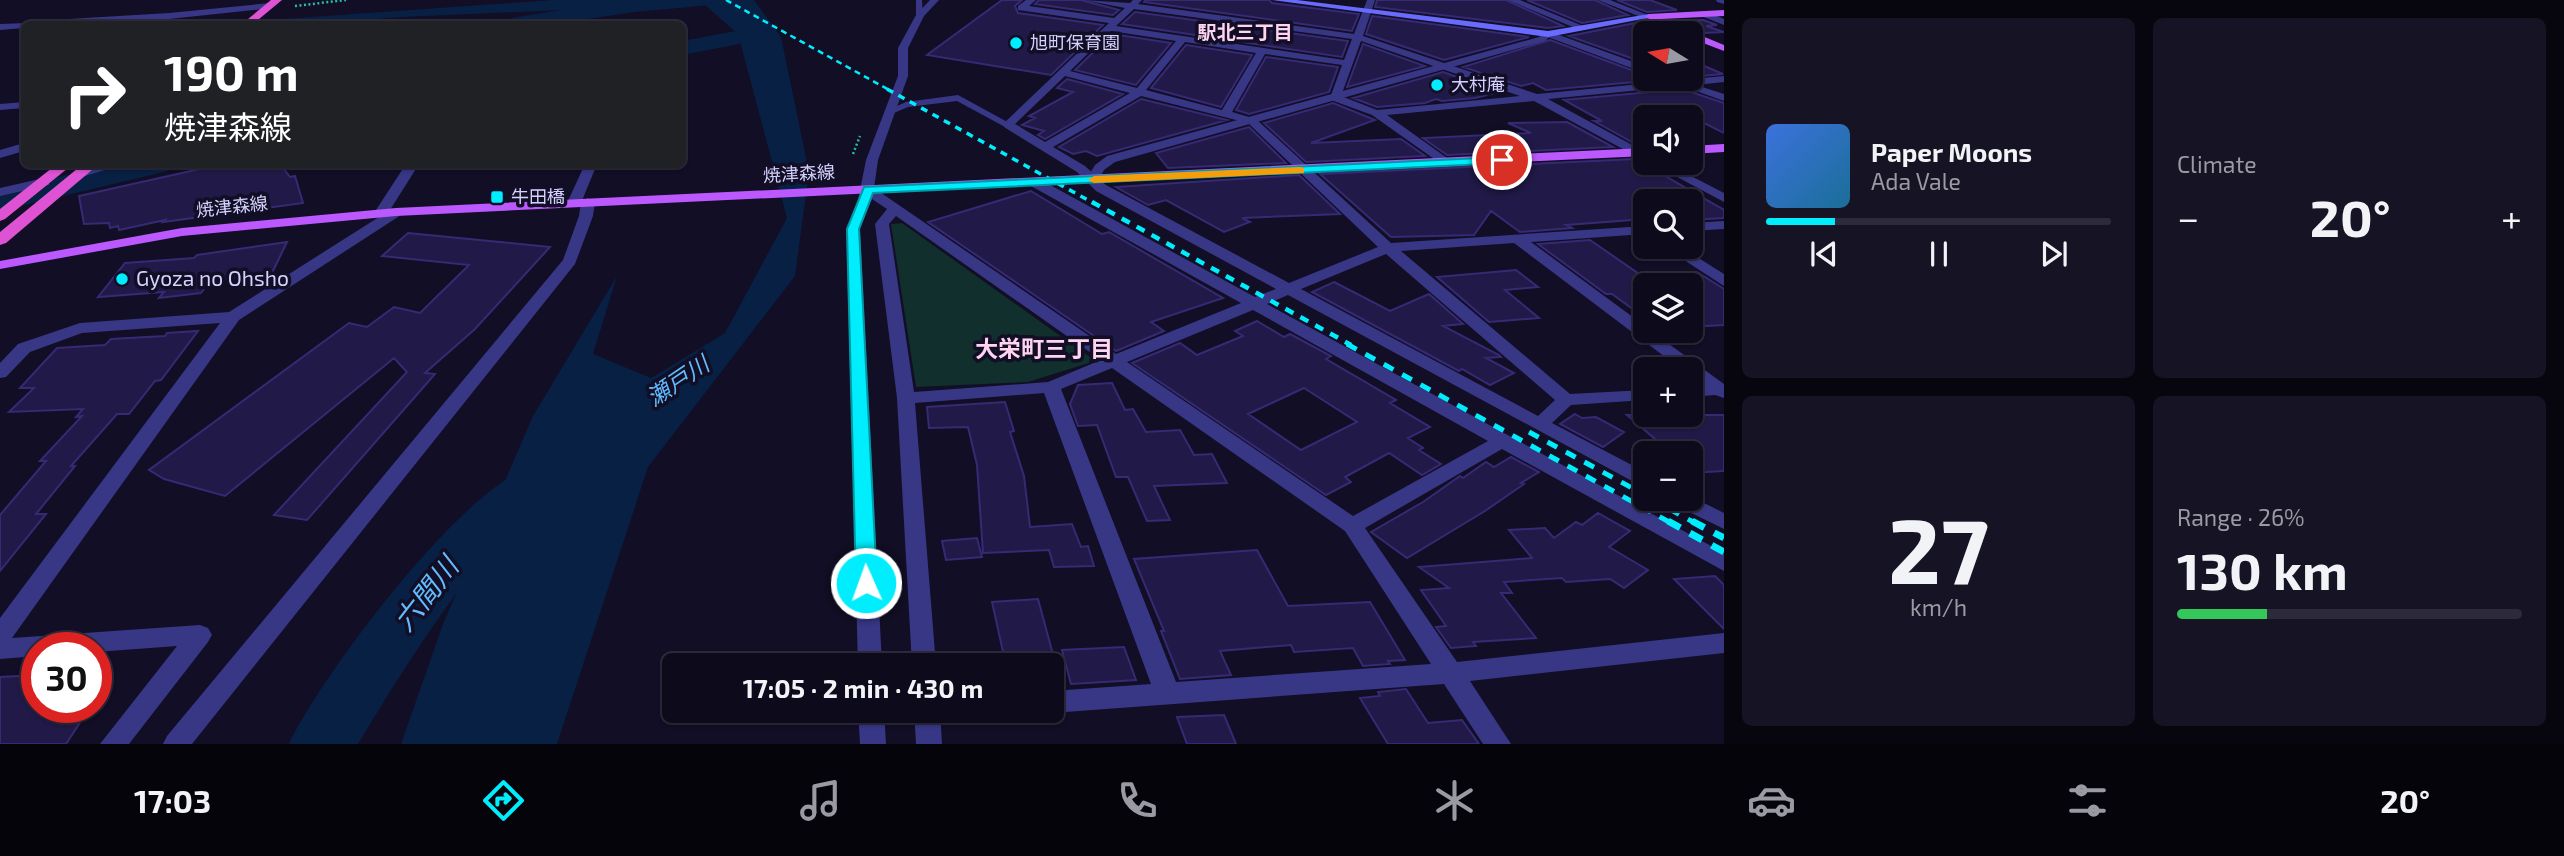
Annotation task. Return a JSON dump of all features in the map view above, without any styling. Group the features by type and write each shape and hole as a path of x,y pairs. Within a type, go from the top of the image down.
{"highway":[{"path":"252,21 279,6"},
{"path":"266,21 279,6"},
{"path":"6,211 61,168"},
{"path":"0,240 83,172"}],"main road":[{"path":"1276,0 1548,34 1649,17 1724,13"},
{"path":"1649,17 1658,21"},
{"path":"1703,40 1724,48"},
{"path":"1703,149 1724,148"},
{"name":"焼津森線","path":"0,265 181,232 389,213 1633,154"}],"street":[{"path":"143,18 252,0"},
{"path":"870,653 853,229 868,190 872,160 903,76 903,48 920,15 935,0"},
{"path":"1032,0 1021,8 1182,39 1347,64"},
{"path":"1088,0 1135,3 1357,37 1447,65 1535,97 1633,149"},
{"path":"1335,97 1371,0"},
{"path":"1512,0 1583,28"},
{"path":"1602,0 1649,17"},
{"path":"1135,3 1008,125 1048,146 1081,169 1101,188 1633,475"},
{"path":"89,21 279,6"},
{"path":"1704,14 1724,22"},
{"path":"0,27 21,25"},
{"path":"1092,180 1099,169 1111,159 1542,39 1548,34 1633,66"},
{"path":"1048,146 1139,92 1182,39"},
{"path":"1224,114 1262,51"},
{"path":"1065,73 1252,121 1388,248 1566,400"},
{"path":"1703,80 1724,79"},
{"path":"1376,113 1633,86"},
{"path":"1703,91 1724,98"},
{"path":"1335,97 1376,113 1448,163"},
{"path":"0,107 21,104"},
{"path":"0,154 21,148"},
{"path":"83,172 100,168"},
{"path":"0,636 233,317 389,213 411,168"},
{"path":"176,744 570,261 586,216 581,202 590,168"},
{"path":"1680,175 1724,198"},
{"path":"1036,183 1724,564"},
{"path":"0,192 40,184"},
{"path":"868,190 1112,362 1352,526 1498,744"},
{"path":"894,210 883,224 906,398 923,653"},
{"path":"1703,226 1724,225"},
{"path":"906,398 1051,387 1388,248 1633,231"},
{"path":"1515,237 1723,390"},
{"path":"1690,259 1724,281"},
{"path":"0,373 24,348 80,328 233,317"},
{"path":"1051,387 1168,695"},
{"path":"1703,391 1723,390"},
{"path":"1539,425 1566,400 1633,396"},
{"path":"1352,526 1502,441"},
{"path":"1703,511 1724,522"},
{"path":"0,649 200,635 113,744"},
{"path":"1064,701 1449,673 1724,643"},
{"path":"872,723 873,744"},
{"path":"928,723 929,744"}],"lane":[{"path":"919,0 920,15"},
{"path":"889,112 906,105 958,98 1008,125"}],"path":[{"path":"279,6 346,0"}],"green space":[{"path":"902,223 1090,357 1089,363 1028,382 916,387 891,224"}],"water":[{"name":"瀬戸川","path":"553,0 754,0 781,37 809,172 795,276 648,467 557,744 401,744 443,624 533,416 617,276 593,354 651,378 725,333 787,218 738,34 704,4 351,21 253,21"}],"building":[{"path":"1002,0 1022,0 1015,6 1018,13 1103,25 1051,75 927,55"},
{"path":"1039,0 1081,0 1119,10 1113,15 1035,4"},
{"path":"1269,0 1272,3 1359,14 1352,31 1144,2"},
{"path":"1377,0 1506,0 1563,26 1548,28 1375,7"},
{"path":"1527,0 1595,0 1628,15 1582,23"},
{"path":"1617,0 1650,0 1677,10 1647,12"},
{"path":"1135,12 1348,41 1342,57 1122,24"},
{"path":"1372,16 1529,37 1444,60 1366,34"},
{"path":"1703,20 1717,25 1706,26 1724,32 1703,33 1703,21 1673,21"},
{"path":"1633,23 1633,59 1569,36"},
{"path":"1112,34 1171,43 1136,85 1075,70"},
{"path":"1550,40 1633,71 1633,82 1546,90 1533,83 1521,86 1463,67"},
{"path":"1363,44 1425,66 1347,87"},
{"path":"1186,45 1252,55 1221,107 1151,88"},
{"path":"1266,57 1338,67 1329,92 1249,114 1236,110"},
{"path":"1703,66 1723,74 1703,76"},
{"path":"1443,72 1499,92 1475,98 1442,101 1436,99 1425,103 1377,107 1353,98"},
{"path":"1067,79 1123,94 1045,139 1038,135 1044,131 1022,125 1035,118 1029,116 1073,92 1057,88"},
{"path":"1688,91 1724,103 1724,133 1703,123 1703,105 1633,105 1633,143 1594,121 1602,121 1564,100"},
{"path":"1141,99 1227,120 1097,156 1086,151 1073,154 1059,147"},
{"path":"1333,103 1375,120 1311,143 1401,139 1425,156 1306,162 1264,123"},
{"path":"1567,122 1613,147 1447,155 1423,138 1531,133 1508,123"},
{"path":"1249,127 1286,163 1168,168 1156,153"},
{"path":"1633,159 1633,175 1663,175 1688,189 1633,189 1633,220 1520,232 1491,211 1474,235 1391,237 1320,174"},
{"path":"204,168 283,168 290,177 295,176 303,203 163,222 165,220 119,230 118,226 110,228 109,223 84,224 79,196"},
{"path":"1299,175 1340,214 1242,218 1250,222 1224,232 1166,200 1148,205 1116,187"},
{"path":"1031,191 1102,234 1109,232 1223,298 1151,322 1164,331 1116,351 928,222"},
{"path":"1703,198 1724,210 1724,218 1703,219"},
{"path":"408,233 550,247 475,329 425,373 435,374 307,520 274,515 407,372 394,358 225,496 164,479 149,470 349,323 367,327 394,307 420,313 469,265 382,256"},
{"path":"1590,240 1638,273 1633,273 1633,309 1612,294 1606,294 1538,244"},
{"path":"287,242 272,273 210,281 201,293 159,298 164,292 98,297 125,263 194,258 197,255"},
{"path":"1516,270 1538,287 1505,290 1539,318 1489,322 1437,277"},
{"path":"1703,276 1724,289 1724,325 1703,326"},
{"path":"1334,282 1390,311 1429,294 1463,324 1443,326 1499,355 1501,357 1486,358 1514,373 1490,385 1312,292"},
{"path":"1257,321 1284,337 1290,334 1331,356 1326,359 1396,400 1390,403 1430,427 1408,438 1423,448 1419,450 1441,464 1422,475 1389,453 1345,477 1351,482 1326,495 1132,363 1180,343 1197,355 1243,336 1235,331","holes":["1304,388 1357,422 1301,450 1248,414"]},
{"path":"198,331 161,380 155,381 129,414 117,414 71,466 75,466 36,514 46,514 0,571 0,515 46,461 40,461 82,416 76,417 83,409 9,412 34,388 20,388 57,348 105,345 111,339"},
{"path":"1112,383 1125,410 1133,409 1146,432 1180,430 1194,455 1212,454 1227,483 1154,486 1170,520 1147,521 1128,477 1116,477 1097,425 1078,426 1070,404 1078,385"},
{"path":"1005,402 1014,431 1010,432 1024,476 1030,527 1072,524 1081,547 1088,546 1094,566 1054,567 1049,550 983,553 977,465 968,427 929,428 927,407"},
{"path":"1575,414 1582,418 1596,417 1624,432 1603,447 1560,424"},
{"path":"1703,415 1724,415 1724,471 1703,472 1703,441 1654,441 1655,439 1641,427 1703,427"},
{"path":"1511,457 1539,472 1485,511 1407,558 1371,532 1486,462 1494,467"},
{"path":"1598,513 1630,531 1609,547 1648,570 1624,588 1610,579 1566,582 1562,578 1504,582 1512,593 1501,593 1536,638 1473,642 1476,646 1451,648 1436,627 1446,626 1421,590 1449,588 1419,567 1532,558 1509,530 1545,528 1554,538 1576,522 1582,525"},
{"path":"977,538 982,557 946,560 942,541"},
{"path":"1257,550 1288,606 1370,602 1405,660 1363,666 1353,648 1294,652 1291,645 1220,651 1231,675 1180,679 1161,631 1164,631 1134,559"},
{"path":"1715,576 1724,585 1724,629 1674,579"},
{"path":"1038,599 1053,653 1003,653 992,602"},
{"path":"1124,647 1136,680 1071,684 1062,650"},
{"path":"21,676 21,723 80,723 66,744 0,744 0,677"},
{"path":"1406,689 1428,723 1462,720 1479,744 1388,744 1360,698 1380,696 1378,692"},
{"path":"1224,715 1236,744 1187,744 1177,717"}],"waterway":[{"path":"535,21 634,5 701,0"},
{"path":"686,47 757,34"},
{"path":"0,201 140,168"},
{"name":"六間川","path":"322,744 388,642 475,533 532,484"}],"railway":[{"path":"726,0 891,91"},
{"path":"887,89 1095,204"},
{"path":"1092,202 1351,345"},
{"path":"1347,344 1671,523"},
{"path":"1529,432 1633,488"},
{"path":"1673,511 1695,523"},
{"path":"1668,521 1724,552"},
{"path":"1692,521 1724,538"}],"slow traffic":[{"path":"1094,180 1300,170"}],"place":[{"name":"旭町保育園","path":"1016,43"},
{"name":"大村庵","path":"1437,85"},
{"name":"牛田橋","path":"497,197"},
{"name":"Gyoza no Ohsho","path":"122,279"}],"district":[{"name":"駅北三丁目","path":"1245,32"},
{"name":"大栄町三丁目","path":"1044,349"}],"route":[{"path":"866,583 853,229 868,190 1502,160"}]}
